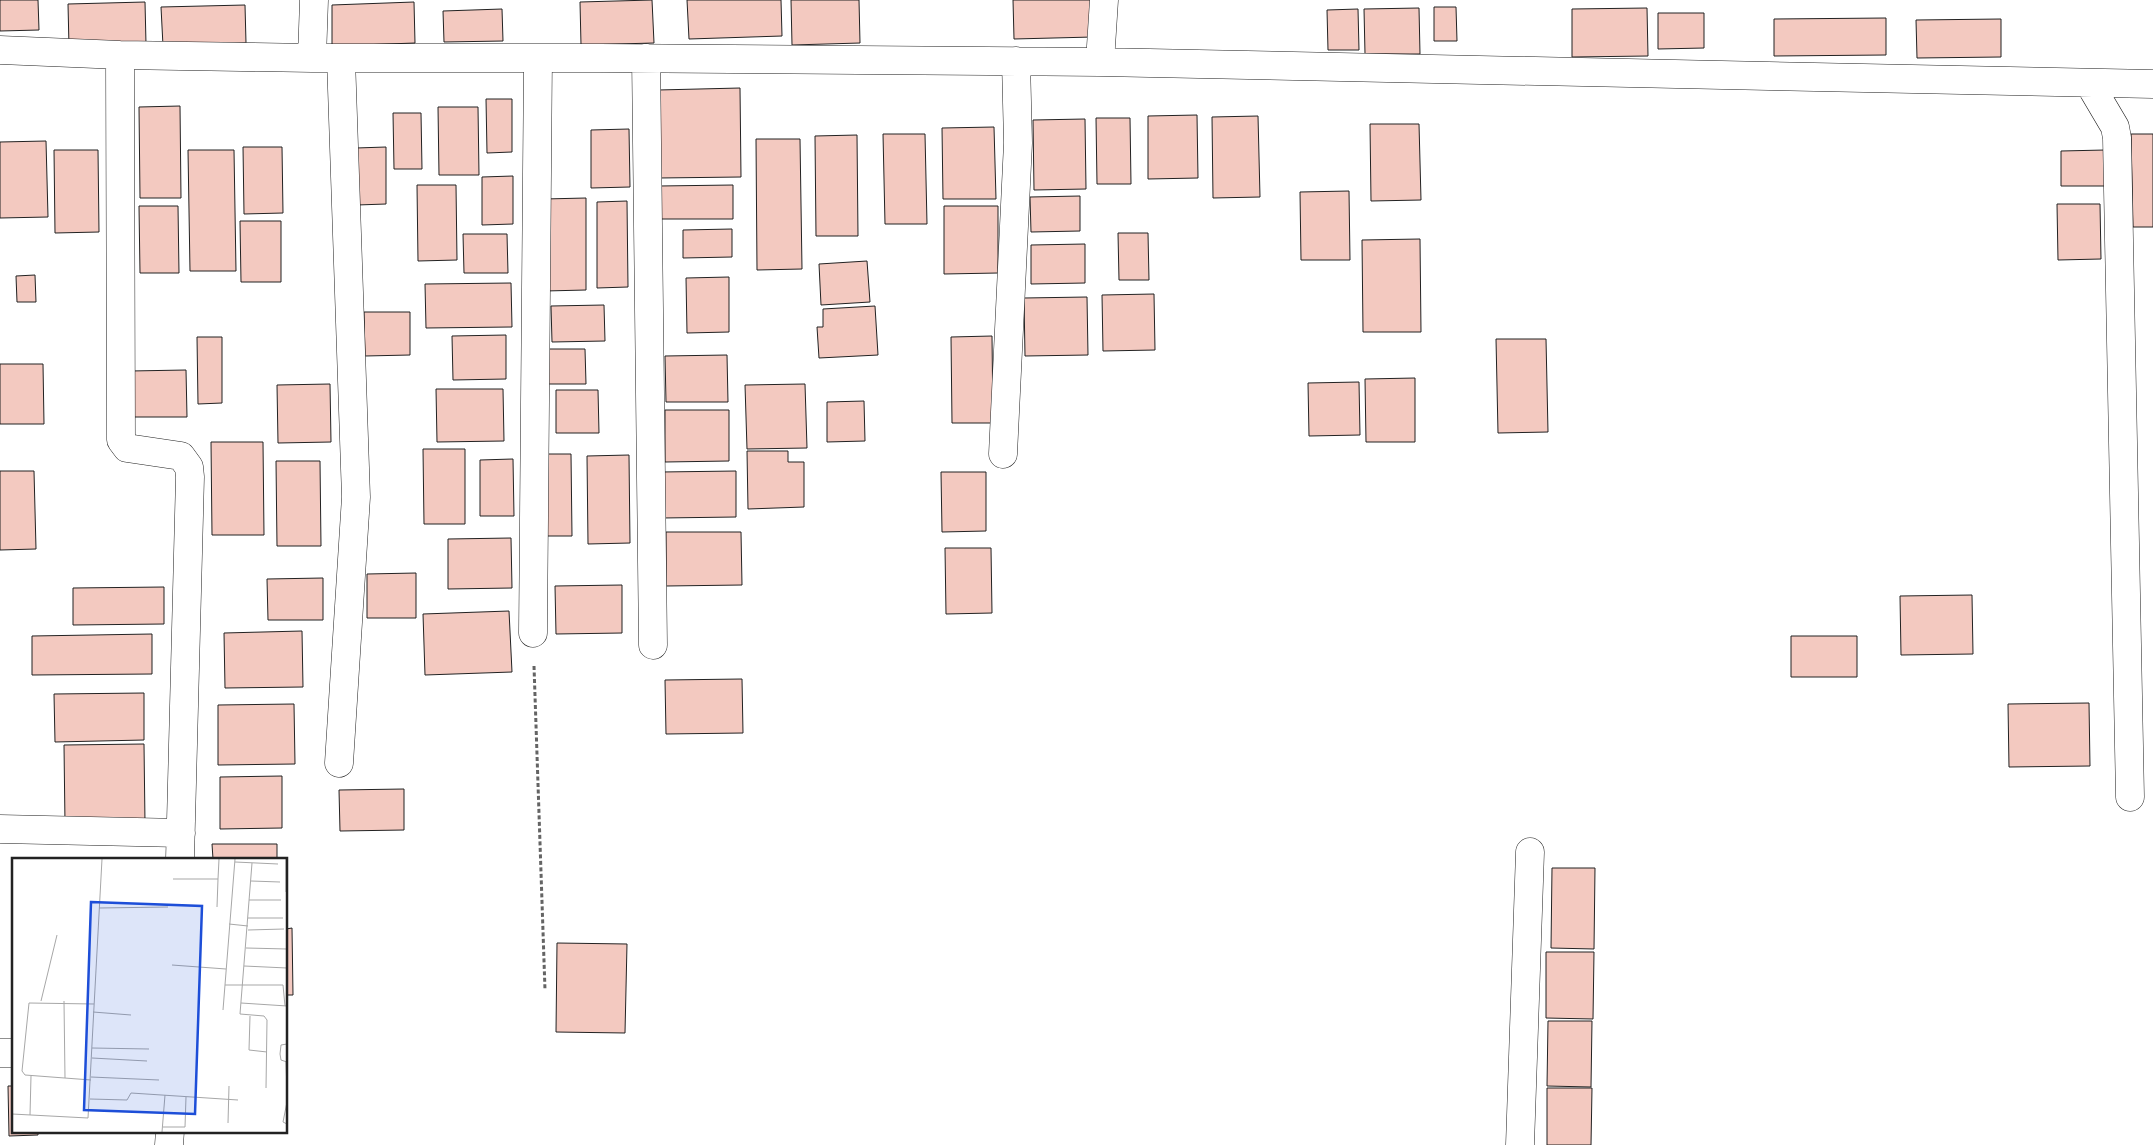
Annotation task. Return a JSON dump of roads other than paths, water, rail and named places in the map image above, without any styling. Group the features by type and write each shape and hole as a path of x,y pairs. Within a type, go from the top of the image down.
{"street":[{"path":"312,58 314,0"},
{"path":"1100,62 1104,0"},
{"path":"0,50 120,55 312,58 646,58 1100,62 2153,84"},
{"path":"0,829 180,846 190,477 189,467 181,456 127,448 121,440 120,55"},
{"path":"338,763 356,496 341,58"},
{"path":"533,633 538,58"},
{"path":"646,58 653,645"},
{"path":"1003,454 1018,143 1016,62"},
{"path":"2089,83 2115,127 2117,138 2130,797"},
{"path":"1520,1145 1530,852"},
{"path":"169,1145 170,1132"}]}
